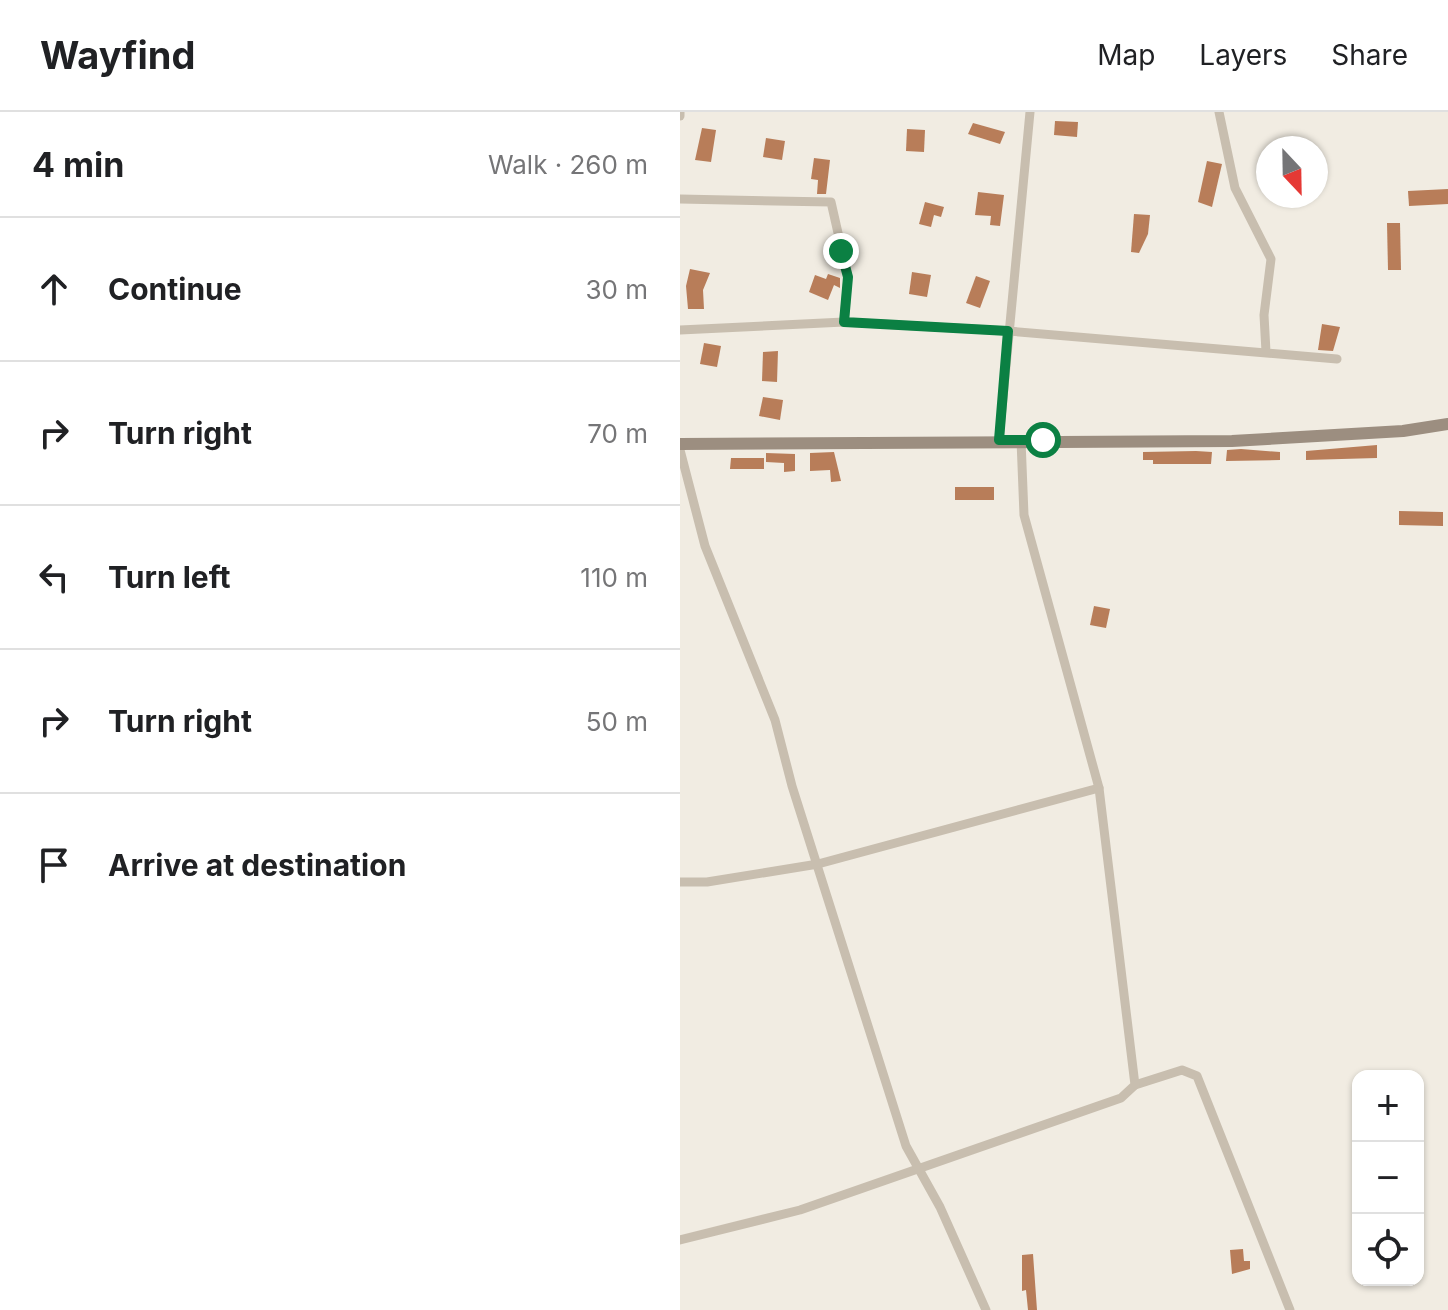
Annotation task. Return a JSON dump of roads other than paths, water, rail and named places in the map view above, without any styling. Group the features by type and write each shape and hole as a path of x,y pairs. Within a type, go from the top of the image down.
{"main road":[{"path":"680,447 999,440 1232,441 1403,431 1448,424"}],"street":[{"path":"999,440 1008,331 1029,156 1030,112"},
{"path":"1219,112 1235,188 1271,259 1264,315 1266,352"},
{"path":"680,199 831,202 848,277 844,322"},
{"path":"680,330 844,322 1008,331 1337,359"},
{"path":"1021,440 1024,515 1099,788 1135,1085"},
{"path":"680,447 705,546 775,720 917,1170 940,1207 986,1310"},
{"path":"680,882 707,882 818,864 1099,788"},
{"path":"680,1240 800,1210 1121,1098 1135,1085 1187,1069 1197,1076 1290,1310"}]}
